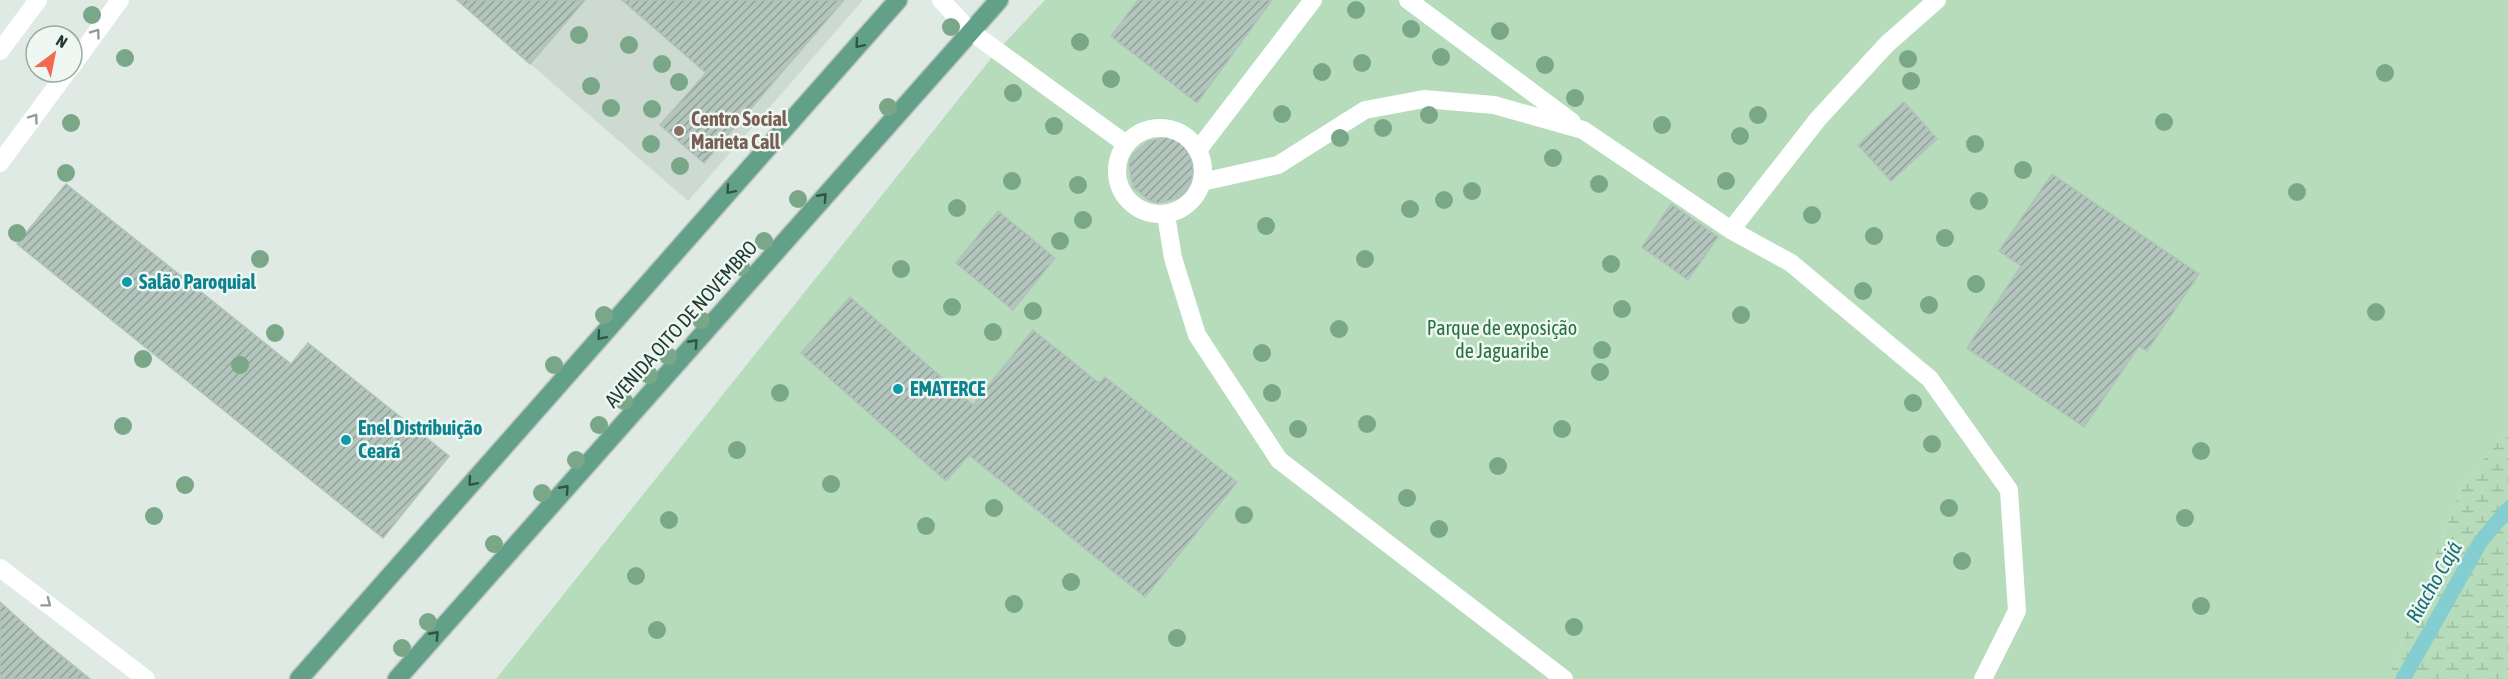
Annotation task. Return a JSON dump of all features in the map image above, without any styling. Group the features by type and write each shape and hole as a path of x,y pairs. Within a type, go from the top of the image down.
{"main road":[{"path":"298,679 898,0"},
{"name":"AVENIDA OITO DE NOVEMBRO","path":"397,679 999,0"}],"street":[{"path":"0,51 38,0"},
{"path":"84,50 120,0"},
{"path":"941,0 970,31 1126,144"},
{"path":"1198,150 1313,0"},
{"path":"1408,0 1583,130 1731,230 1791,263 1930,379 2009,490 2017,611 1983,679"},
{"path":"1731,230 1818,119 1887,44 1937,0"},
{"path":"4,151 57,84"},
{"path":"1202,182 1278,165 1365,110 1424,99 1494,105 1583,130"},
{"path":"1155,128 1172,129 1187,138 1198,150 1203,166 1202,182 1195,197 1182,208 1166,215 1148,213 1132,205 1121,192 1116,176 1118,159 1126,144 1139,133 1155,128"},
{"path":"1166,215 1173,258 1197,335 1279,460 1564,679"},
{"path":"0,568 146,679"}],"shaded area":[{"name":"Centro Social Marieta Call","path":"522,0 863,0 688,201 494,32"}],"green space":[{"name":"Parque de exposição de Jaguaribe","path":"1045,0 2508,0 2508,429 2461,488 2388,679 496,679 997,51"},
{"path":"2508,429 2508,679 2388,679 2461,488"}],"building":[{"path":"457,0 585,0 530,64"},
{"path":"622,0 844,0 704,163 660,125 706,73"},
{"path":"1138,0 1272,0 1197,103 1111,36"},
{"path":"1904,102 1937,139 1891,181 1858,145"},
{"path":"1179,135 1192,162 1191,182 1178,198 1158,203 1149,200 1133,187 1129,165 1132,155 1149,141"},
{"path":"2052,174 2199,274 2147,351 2139,346 2084,427 1967,348 2021,266 1999,251"},
{"path":"66,184 291,364 308,343 449,456 383,538 17,244"},
{"path":"1671,204 1718,237 1688,280 1642,247"},
{"path":"998,211 1055,258 1013,310 956,263"},
{"path":"850,297 973,405 1033,330 1099,383 1105,377 1237,482 1145,597 969,455 946,481 801,353"},
{"path":"0,602 41,639 90,679 0,679"}],"waterway":[{"name":"Riacho Cajá","path":"2403,679 2481,541 2508,509"}],"place":[{"name":"Centro Social Marieta Call","path":"679,131"},
{"name":"Salão Paroquial","path":"127,282"},
{"name":"EMATERCE","path":"898,389"},
{"name":"Enel Distribuição Ceará","path":"346,440"}]}
